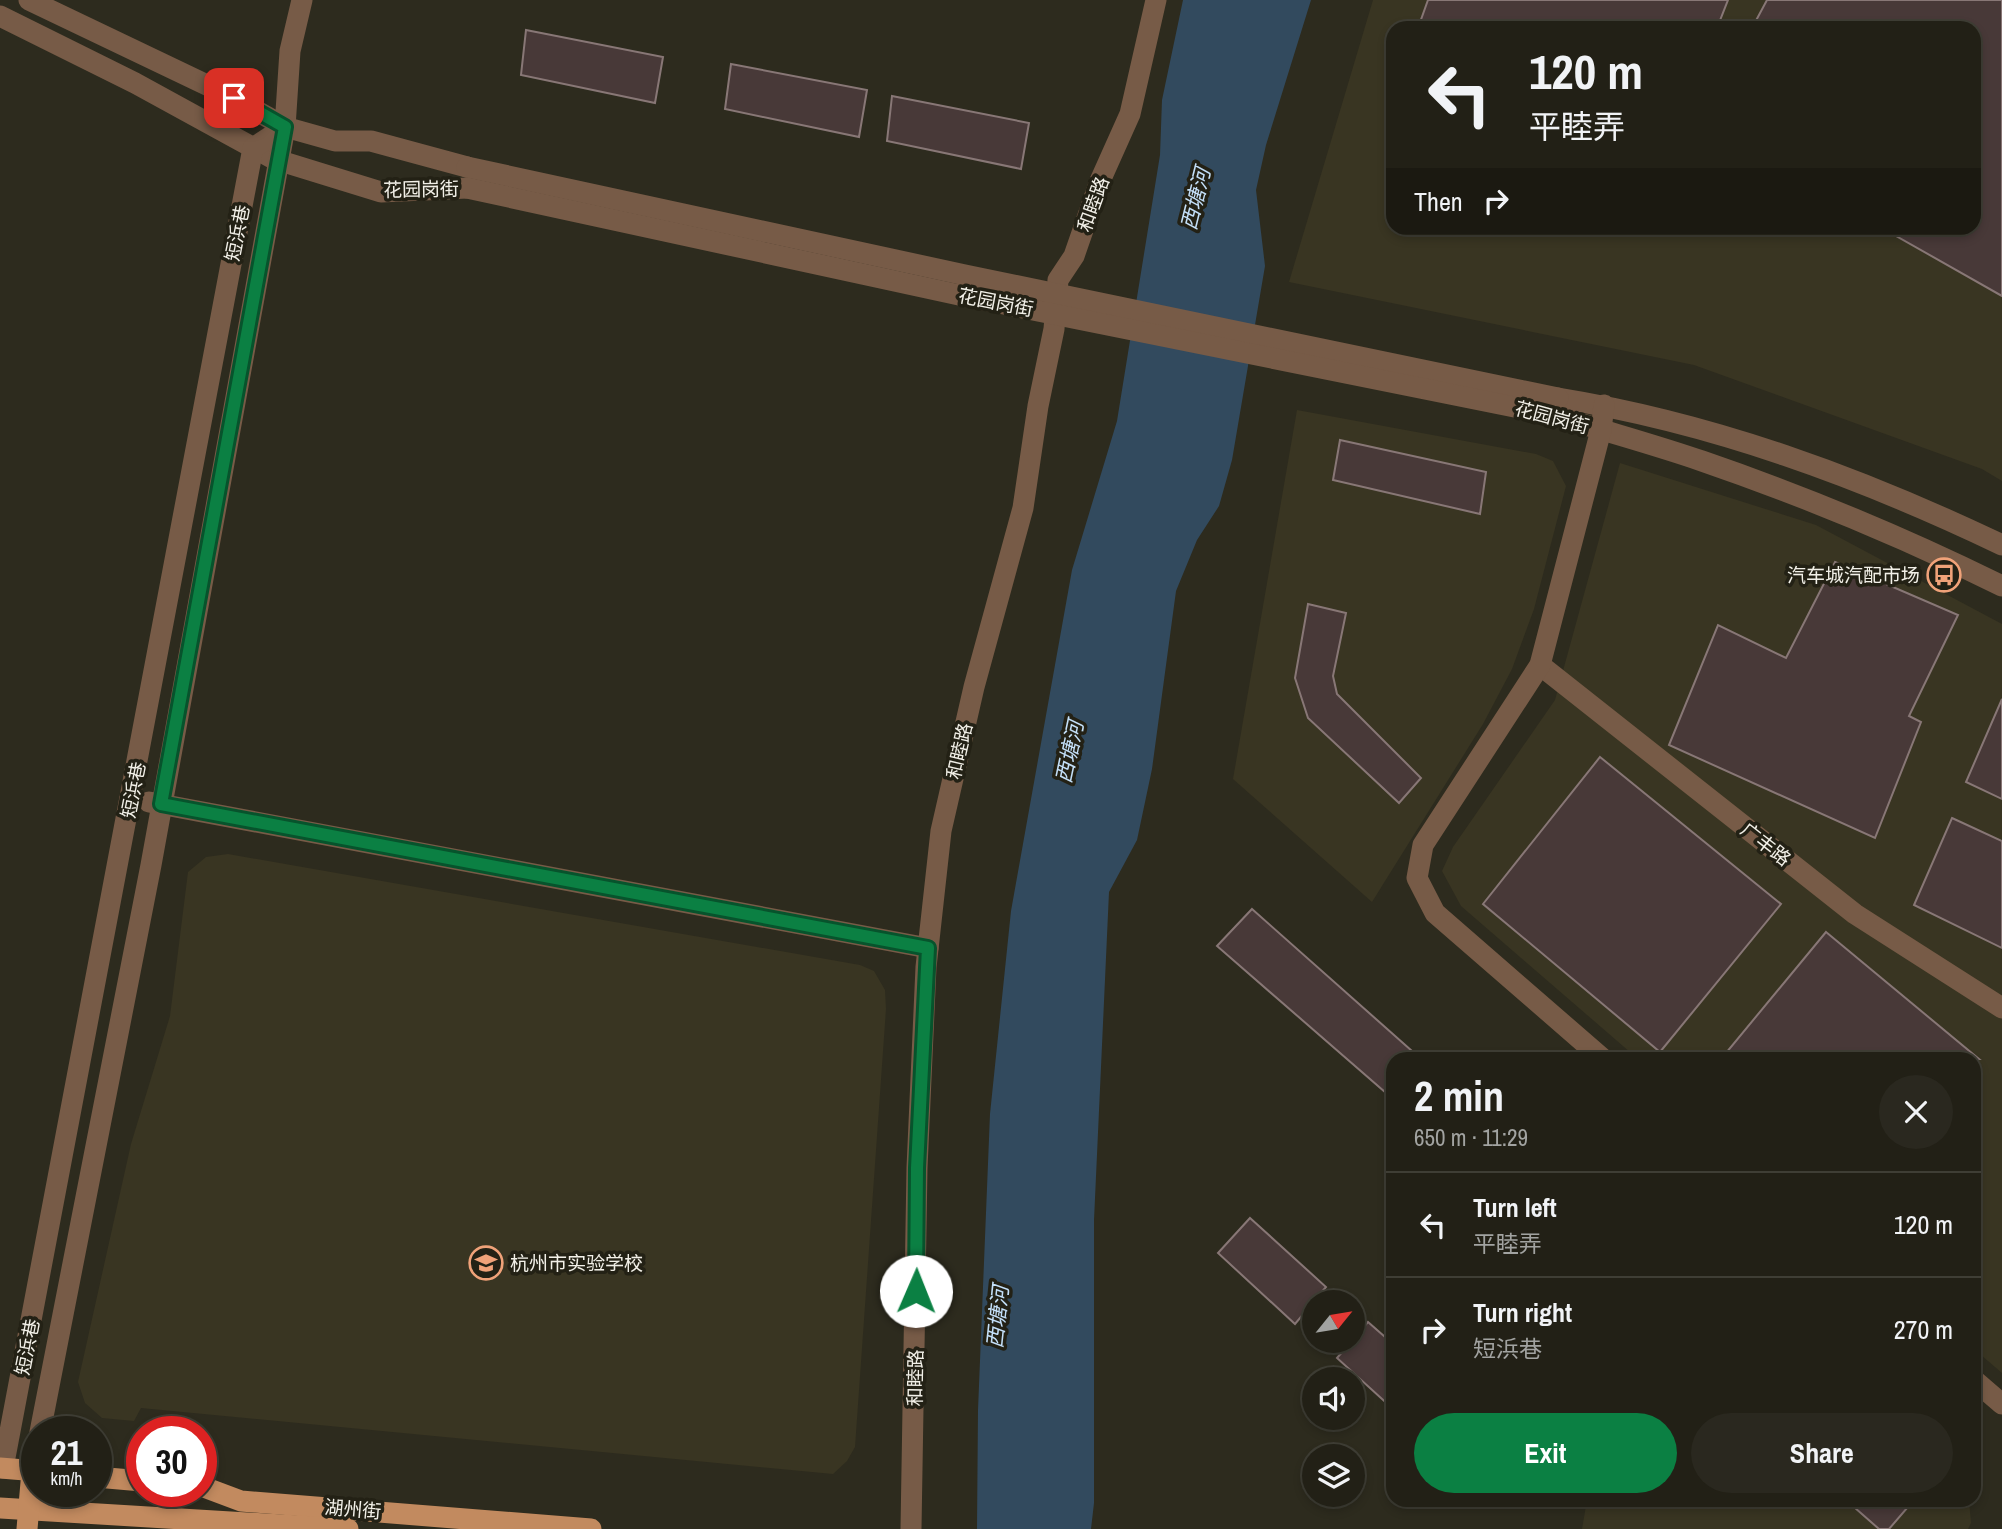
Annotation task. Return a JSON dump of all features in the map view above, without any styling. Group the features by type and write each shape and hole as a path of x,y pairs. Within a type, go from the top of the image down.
{"main road":[{"path":"1,1475 21,1473"},
{"name":"湖州街","path":"217,1492 241,1501 309,1515 348,1529"},
{"name":"湖州街","path":"0,1508 27,1519 309,1515 591,1529"}],"street":[{"name":"花园岗街","path":"29,0 234,98 285,127 335,141 370,141 467,177 959,295 1556,406 1604,405 1699,427 1820,467 2002,545"},
{"name":"短浜巷","path":"43,1416 161,804 279,160 285,127 290,51 302,0"},
{"name":"和睦路","path":"911,1529 917,1168 928,948 941,831 974,687 1023,508 1038,406 1054,329 1058,280 1074,256 1100,181 1130,114 1156,0"},
{"name":"花园岗街","path":"0,16 135,83 279,160 381,192 467,177"},
{"path":"253,148 285,127"},
{"name":"短浜巷","path":"1,1475 132,799 253,148"},
{"path":"1595,1052 1435,913 1417,878 1423,845 1540,665 1601,430 1604,405"},
{"name":"花园岗街","path":"1556,406 1601,430 1700,460 1797,495 1949,559 2002,586"},
{"name":"广丰路","path":"1540,665 1855,914 2002,1008"},
{"path":"132,799 928,948"},
{"path":"1981,1386 2002,1404"}],"shaded area":[{"path":"1373,0 2002,0 2002,481 1982,469 1694,365 1289,282"},
{"path":"1297,410 1536,454 1553,461 1566,486 1534,609 1512,669 1483,724 1372,902 1233,779"},
{"path":"1620,463 1816,525 2002,624 2002,1373 1981,1355 1981,1052 1630,1052 1461,906 1442,871 1453,847 1555,700"},
{"name":"杭州市实验学校","path":"228,854 860,965 874,971 885,990 886,1009 855,1447 847,1461 833,1474 141,1408 137,1416 126,1416 126,1420 100,1416 85,1403 78,1382 131,1144 170,1016 188,872 206,857"},
{"path":"1586,1507 1970,1507 1971,1523 1968,1529 1582,1529"}],"water":[{"name":"西塘河","path":"1183,0 1311,0 1266,145 1256,190 1265,266 1232,460 1219,506 1197,540 1176,591 1152,769 1137,840 1109,892 1094,1220 1094,1503 1091,1529 977,1529 978,1410 990,1114 1011,911 1072,570 1117,421 1160,155 1162,100"}],"building":[{"path":"1428,0 1728,0 1720,21 1420,21"},
{"path":"1767,0 2002,0 2002,296 1894,235 1981,235 1981,21 1756,21"},
{"path":"526,30 663,57 655,103 521,75"},
{"path":"731,64 867,90 859,137 725,109"},
{"path":"892,96 1029,123 1021,169 887,141"},
{"path":"1340,440 1486,472 1480,514 1333,480"},
{"path":"1835,562 1958,615 1909,716 1921,722 1875,838 1669,745 1718,625 1786,658"},
{"path":"1308,604 1346,613 1333,676 1337,694 1421,778 1399,803 1308,718 1295,678"},
{"path":"2002,699 2002,799 1966,782"},
{"path":"1600,757 1781,904 1660,1052 1483,904"},
{"path":"1952,818 2002,841 2002,948 1914,905"},
{"path":"1252,909 1413,1052 1386,1052 1386,1093 1217,946"},
{"path":"1826,932 1971,1052 1727,1052"},
{"path":"1250,1218 1326,1287 1323,1290 1302,1290 1302,1316 1295,1324 1218,1253"},
{"path":"1368,1322 1386,1338 1386,1403 1365,1384 1365,1367 1347,1367 1337,1358 1341,1353 1365,1353 1365,1325"},
{"path":"1854,1507 1908,1507 1889,1529 1879,1529"}],"place":[{"name":"汽车城汽配市场","path":"1944,575"},
{"name":"杭州市实验学校","path":"486,1263"}],"route":[{"path":"234,98 285,127 161,804 928,948 917,1168 916,1291"}]}
